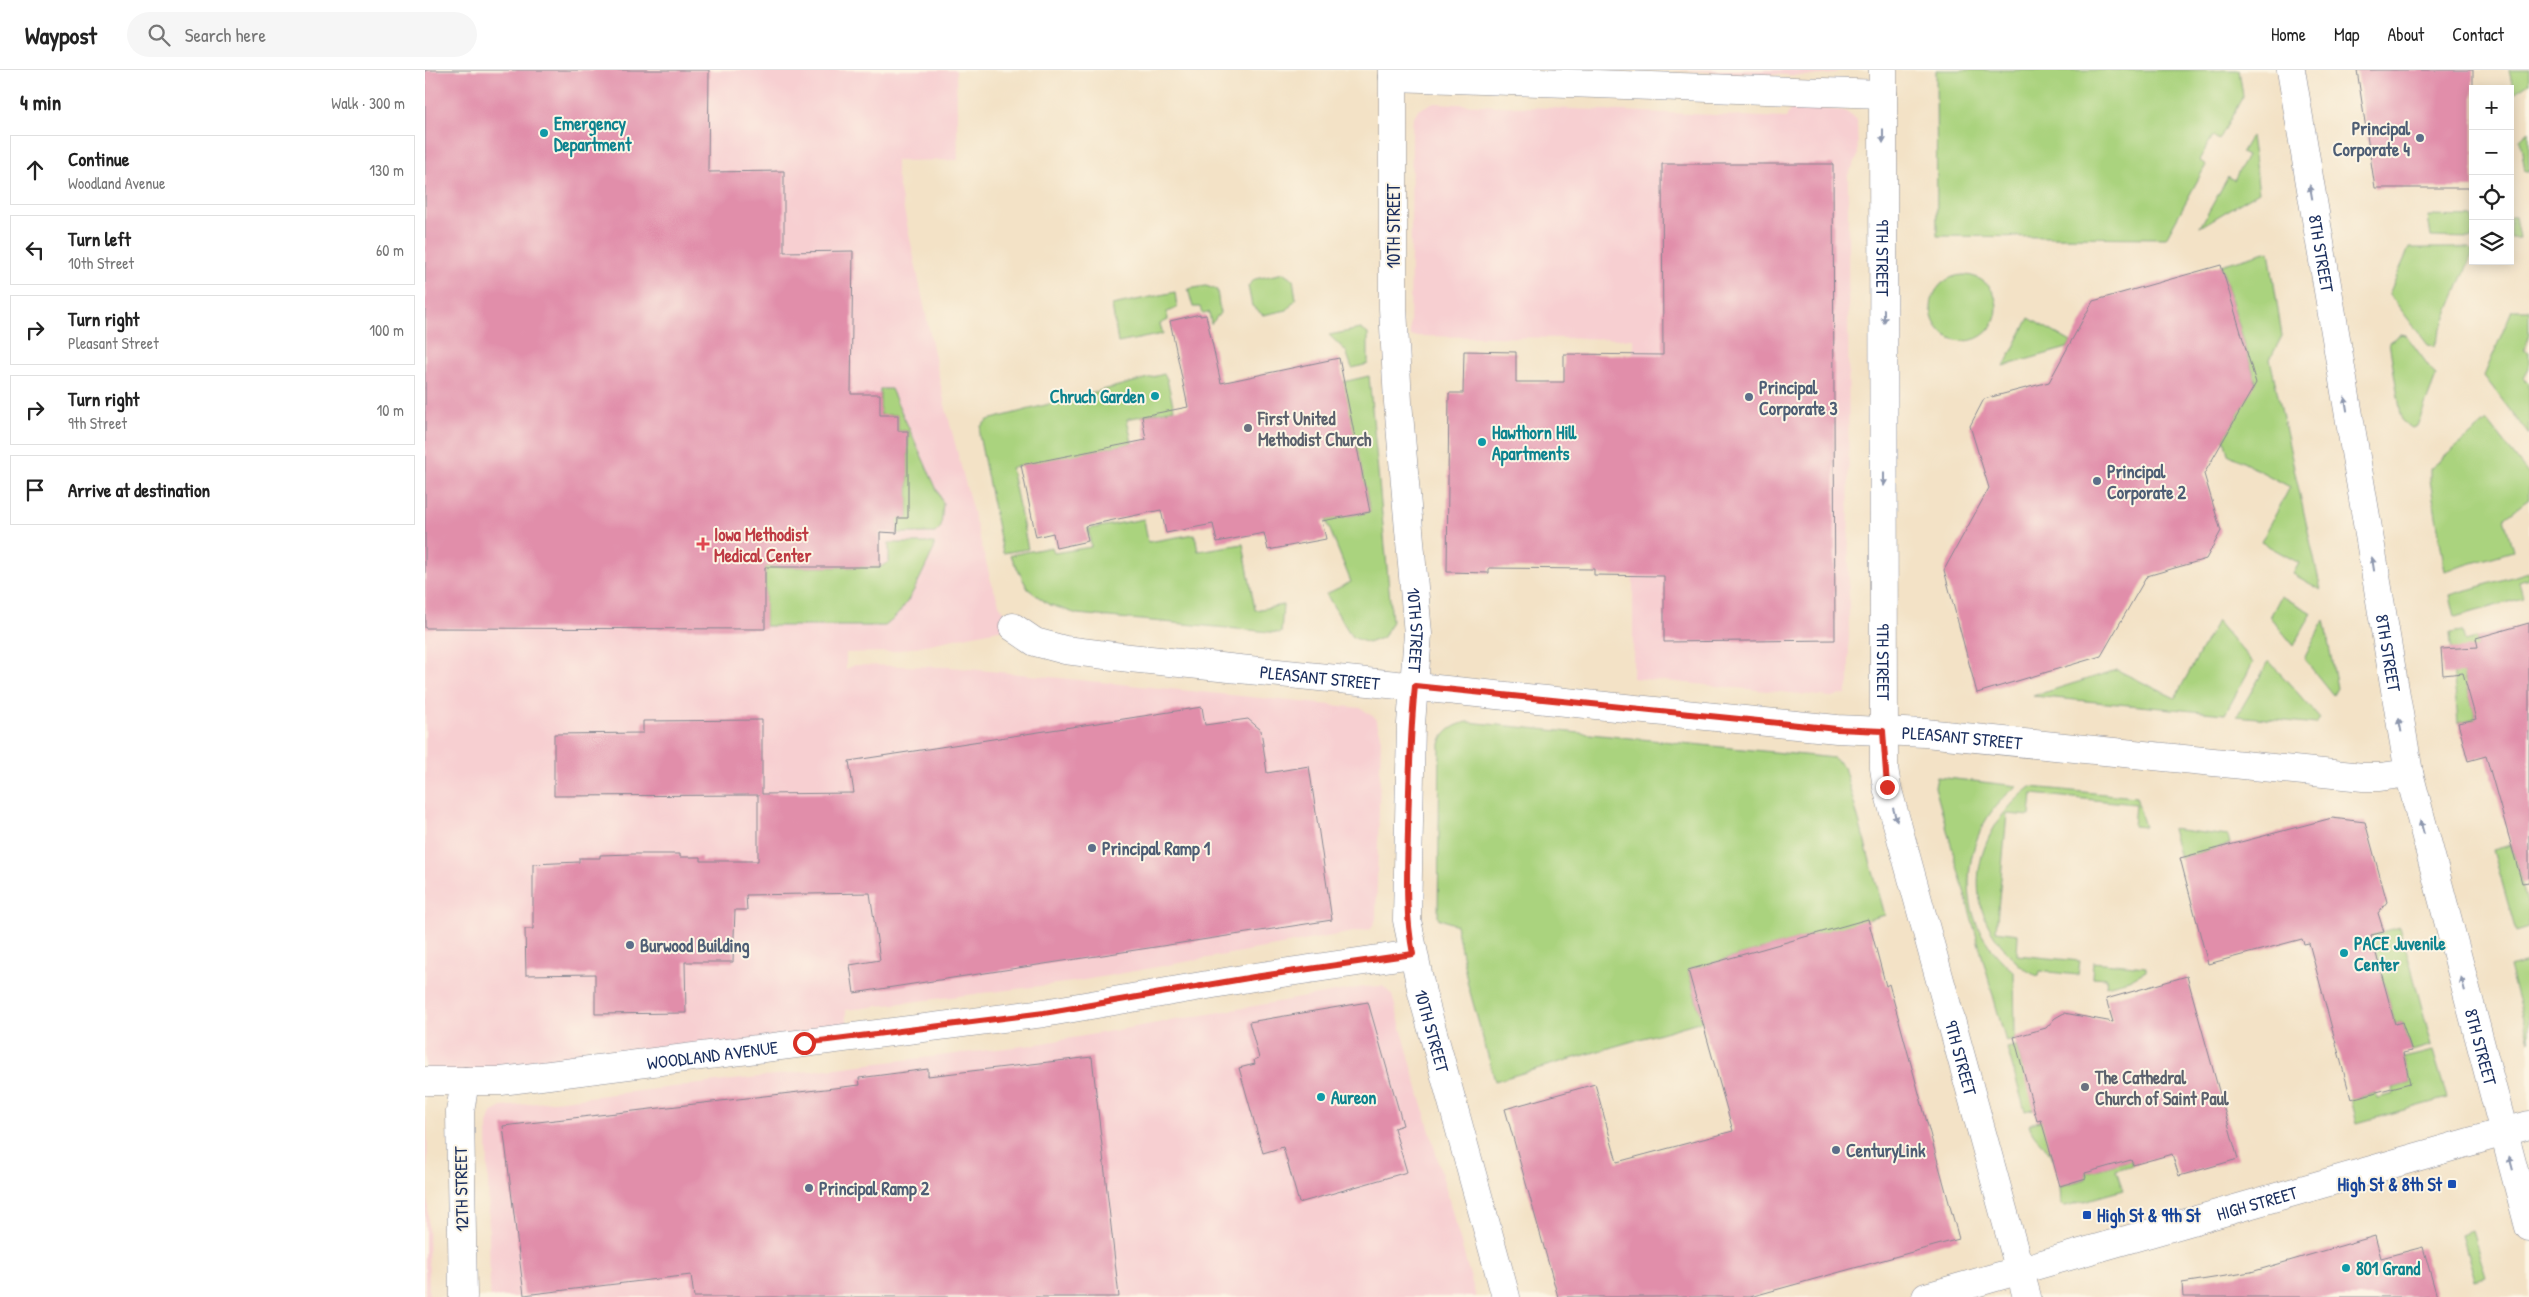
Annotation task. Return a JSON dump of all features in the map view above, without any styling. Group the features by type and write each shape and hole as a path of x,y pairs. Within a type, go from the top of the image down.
{"street":[{"name":"8TH STREET","path":"2291,70 2409,773 2529,1227"},
{"path":"1393,73 1883,82"},
{"name":"10TH STREET","path":"1393,73 1393,308 1398,402 1418,616 1415,686 1411,724 1407,920 1413,954 1506,1297"},
{"name":"9TH STREET","path":"1883,82 1883,731 1887,787 2027,1297"},
{"name":"PLEASANT STREET","path":"1013,627 1035,642 1065,650 1837,729 1925,733 2363,777 2388,777 2409,773"},
{"name":"WOODLAND AVENUE","path":"425,1081 510,1080 1044,1013 1254,977 1413,954"},
{"name":"12TH STREET","path":"463,1297 460,1112 465,1082"},
{"name":"HIGH STREET","path":"1926,1297 2529,1125"}],"shaded area":[{"name":"Iowa Methodist Medical Center","path":"425,70 956,70 958,160 896,161 896,172 945,405 991,581 1000,606 1013,627 891,652 846,653 846,669 855,665 950,667 1361,708 1375,718 1381,734 1376,919 1371,929 1073,982 846,1010 846,1037 425,1081"},
{"path":"1666,70 1841,70 1833,74 1813,76"},
{"path":"1432,103 1786,118 1790,110 1799,107 1845,111 1857,120 1858,156 1848,175 1849,682 1846,694 1831,697 1633,678 1633,339 1410,336 1413,118 1418,110"},
{"path":"1383,986 1392,995 1476,1297 490,1297 487,1124 491,1113 502,1107 1032,1045 1363,987"},
{"path":"425,1116 427,1124 429,1297 425,1297"}],"green space":[{"path":"1936,70 2239,70 2243,96 2219,140 2213,136 2199,160 2206,165 2166,238 1937,236"},
{"path":"2509,70 2529,70 2529,83 2514,93 2514,85 2512,85"},
{"path":"2529,131 2529,172 2525,172 2520,139"},
{"path":"2251,136 2259,192 2200,227 2228,177 2234,180 2247,156 2241,153"},
{"path":"2428,216 2469,217 2469,238 2431,237"},
{"path":"2514,217 2515,217 2519,238 2514,238"},
{"path":"2409,248 2469,248 2469,262 2434,346 2428,345 2389,294"},
{"path":"2269,251 2282,336 2270,359 2321,590 2293,574 2299,563 2261,542 2290,487 2228,454 2224,439 2256,382 2221,265"},
{"path":"1284,273 1293,279 1296,299 1287,310 1263,315 1252,306 1248,286 1255,279"},
{"path":"1964,275 1977,278 1987,285 1994,295 1997,308 1994,321 1987,331 1977,338 1964,341 1951,338 1941,331 1934,321 1931,308 1934,295 1941,285 1951,278"},
{"path":"1206,286 1217,290 1220,313 1211,324 1209,312 1202,313 1200,307 1193,307 1188,289"},
{"path":"1175,292 1177,308 1167,312 1168,320 1160,324 1163,334 1118,343 1112,305"},
{"path":"2512,310 2529,310 2529,335 2524,350 2529,352 2529,369 2524,378 2529,383 2529,435 2484,376"},
{"path":"2029,318 2071,342 2067,348 2004,366"},
{"path":"1361,329 1368,334 1368,364 1352,368 1346,351 1329,335"},
{"path":"2401,334 2406,335 2436,376 2417,426 2412,428 2402,421 2389,342"},
{"path":"1164,374 1167,379 1174,409 1127,419 1132,443 1011,468 1028,549 1003,553 979,435 981,426 988,420"},
{"path":"1369,376 1392,621 1384,637 1368,643 1352,637 1326,594 1351,582 1326,520 1370,512 1343,382"},
{"path":"880,389 891,389 943,503 941,527 935,533 897,533 898,518 908,518 908,431 898,431 898,415 880,415"},
{"path":"2487,421 2529,475 2529,499 2504,518 2513,551 2445,571 2430,480 2430,469"},
{"path":"1144,519 1148,542 1195,534 1198,551 1243,544 1255,610 1283,605 1281,633 1077,614 1048,604 1028,589 1010,555 1052,547 1054,553 1091,547 1088,529"},
{"path":"889,543 934,543 934,549 908,601 885,626 765,626 765,567 880,567 889,562"},
{"path":"2529,572 2529,578 2519,581 2523,598 2455,617 2450,595"},
{"path":"2281,596 2312,613 2294,646 2270,617"},
{"path":"2324,620 2337,688 2333,695 2304,659"},
{"path":"2217,621 2253,663 2225,714 2033,696 2117,670 2175,698"},
{"path":"2462,631 2465,641 2476,638 2480,655 2460,662 2476,719 2458,723 2450,633"},
{"path":"2269,661 2320,718 2316,724 2237,716"},
{"path":"1468,722 1834,758 1844,767 1885,915 1688,970 1702,1021 1495,1081 1468,985 1456,925 1438,918 1440,744 1447,732 1459,724"},
{"path":"1937,777 2018,786 2003,798 1990,814 1980,831 1970,869 1969,889 1972,908 1981,933 1994,951 2014,972 2014,1040 2006,1042 1935,787"},
{"path":"2031,787 2136,797 2145,827 2133,826 2135,804 2032,794 2030,816 2007,814 1996,931 2018,934 2017,955 2080,961 2078,975 2039,971 2038,976 2023,968 2003,947 1989,926 1981,905 1978,883 1981,861 1988,840 1999,821 2013,803"},
{"path":"2172,829 2228,836 2230,844 2180,858"},
{"path":"2511,845 2529,909 2529,928 2516,932 2493,850"},
{"path":"2400,927 2432,1045 2412,1051 2402,1022 2395,1024 2371,935"},
{"path":"2093,962 2146,967 2146,971 2129,980 2106,986 2107,978 2092,977"},
{"path":"2529,962 2529,1041 2509,967"},
{"path":"2016,1046 2023,1069 2032,1067 2042,1107 2025,1111 2007,1048"},
{"path":"2433,1051 2447,1098 2357,1123 2351,1099 2375,1093 2377,1098 2394,1094 2393,1088 2410,1083 2404,1058"},
{"path":"2046,1119 2058,1158 2052,1160 2047,1149 2034,1134 2029,1124"},
{"path":"2131,1160 2132,1165 2116,1170 2123,1190 2066,1206 2061,1205 2060,1186 2086,1179 2085,1173"},
{"path":"2472,1231 2486,1277 2475,1280 2462,1235"}],"building":[{"path":"425,70 709,70 708,172 784,171 784,252 853,251 851,394 880,394 880,415 898,415 898,431 908,431 908,518 898,518 897,533 880,532 880,567 765,567 765,629 425,628"},
{"name":"Principal Corporate 4","path":"2357,70 2473,70 2473,85 2469,85 2469,188 2375,188"},
{"name":"Principal Corporate 3","path":"1662,164 1833,164 1835,640 1664,642 1664,576 1594,575 1594,569 1489,568 1489,573 1447,572 1449,393 1463,393 1464,351 1516,352 1516,382 1564,382 1564,354 1663,355"},
{"name":"Principal Corporate 2","path":"2221,265 2256,383 2204,474 2221,531 2206,559 2147,576 2101,656 1977,693 1944,570 1989,488 1970,426 1984,399 2049,382 2093,301"},
{"name":"First United Methodist Church","path":"1200,314 1200,316 1206,315 1221,383 1339,358 1370,512 1322,521 1326,539 1268,550 1264,533 1217,542 1213,524 1166,533 1161,510 1085,526 1088,541 1056,548 1053,533 1036,537 1021,465 1146,440 1142,416 1188,407 1170,321"},
{"path":"2529,623 2529,882 2522,883 2486,756 2468,761 2458,723 2476,719 2463,673 2443,675 2441,649 2478,647 2476,638"},
{"name":"Principal Ramp 1","path":"1202,707 1205,725 1248,719 1261,730 1267,773 1309,766 1332,920 854,993 850,965 880,960 870,893 746,895 747,910 735,910 733,962 685,962 686,1013 595,1014 595,974 526,975 525,929 533,929 533,864 579,862 579,858 600,858 600,855 632,854 680,854 680,857 701,857 701,861 758,861 758,795 554,796 554,734 643,733 643,721 762,720 762,794 854,793 849,761"},
{"name":"PACE Juvenile Center","path":"2332,818 2365,822 2387,902 2378,913 2384,932 2371,935 2395,1024 2402,1022 2412,1051 2403,1053 2410,1083 2351,1099 2309,943 2304,944 2302,939 2208,964 2180,858"},
{"path":"1868,919 1886,986 1889,984 1959,1239 1750,1297 1558,1297 1505,1109 1595,1084 1617,1162 1733,1131 1688,970"},
{"name":"The Cathedral Church of Saint Paul","path":"2187,976 2238,1159 2179,1176 2172,1154 2133,1165 2131,1160 2085,1173 2086,1178 2060,1186 2041,1120 2037,1121 2014,1037 2046,1028 2055,1018 2064,1013 2113,1022 2106,999"},
{"name":"Aureon","path":"1368,1002 1403,1125 1394,1128 1407,1172 1299,1203 1283,1147 1263,1153 1239,1068 1255,1064 1254,1060 1259,1058 1249,1022"},
{"name":"Principal Ramp 2","path":"1092,1057 1119,1297 694,1297 691,1275 524,1295 503,1126 860,1085 859,1078 928,1069 928,1076"},
{"name":"801 Grand","path":"2375,1236 2381,1258 2423,1247 2437,1297 2183,1297 2182,1283 2251,1272"}],"place":[{"name":"Emergency Department","path":"544,133"},
{"name":"Principal Corporate 4","path":"2420,138"},
{"name":"Chruch Garden","path":"1155,396"},
{"name":"Principal Corporate 3","path":"1749,397"},
{"name":"First United Methodist Church","path":"1248,428"},
{"name":"Hawthorn Hill Apartments","path":"1482,442"},
{"name":"Principal Corporate 2","path":"2097,481"},
{"name":"Iowa Methodist Medical Center","path":"703,544"},
{"name":"Principal Ramp 1","path":"1092,848"},
{"name":"Burwood Building","path":"630,945"},
{"name":"PACE Juvenile Center","path":"2344,953"},
{"name":"The Cathedral Church of Saint Paul","path":"2085,1087"},
{"name":"Aureon","path":"1321,1097"},
{"name":"CenturyLink","path":"1836,1150"},
{"name":"High St & 8th St","path":"2452,1184"},
{"name":"Principal Ramp 2","path":"809,1188"},
{"name":"High St & 9th St","path":"2087,1215"},
{"name":"801 Grand","path":"2346,1268"}],"route":[{"path":"804,1043 1044,1013 1254,977 1413,954 1407,920 1407,874 1411,724 1415,686 1837,729 1883,731 1884,768 1887,787"}]}
